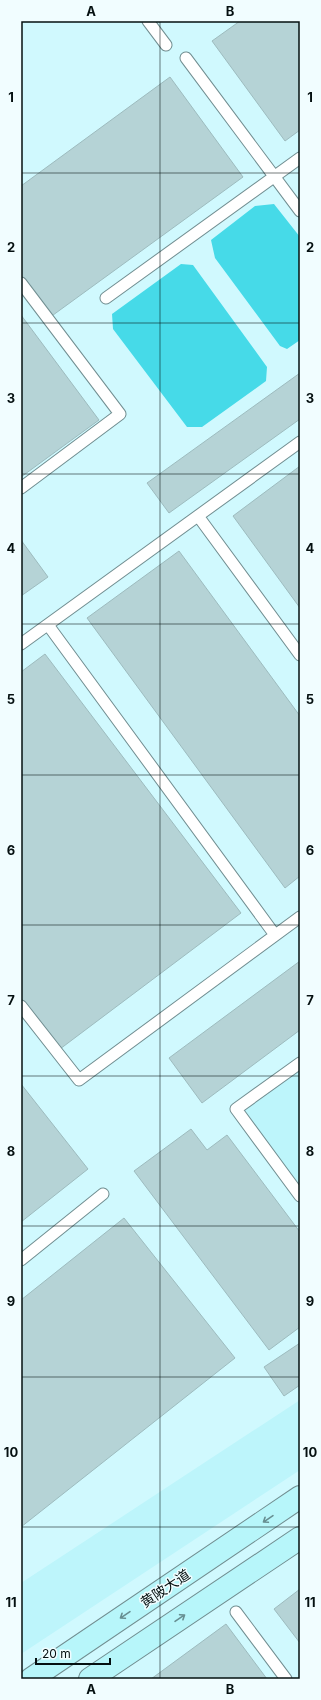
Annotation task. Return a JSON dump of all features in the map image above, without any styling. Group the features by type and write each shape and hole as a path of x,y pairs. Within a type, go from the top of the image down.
{"street":[{"name":"黄陂大道","path":"31,1679 300,1497"},
{"path":"90,1679 300,1538"}],"lane":[{"path":"148,21 166,45"},
{"path":"186,58 300,211"},
{"path":"106,298 300,158"},
{"path":"21,283 120,414 21,488"},
{"path":"21,644 300,442"},
{"path":"198,516 300,655"},
{"path":"48,625 275,935"},
{"path":"21,1006 79,1080 300,917"},
{"path":"300,1063 236,1109 300,1196"},
{"path":"21,1260 103,1194"},
{"path":"236,1612 286,1679"}],"shaded area":[{"path":"21,21 300,21 300,1679 21,1679"},
{"path":"274,204 300,237 300,340 287,349 280,346 215,258 211,240 255,206"},
{"path":"181,264 193,265 267,367 266,381 202,427 187,427 113,329 112,314"},
{"path":"300,1063 300,1196 236,1109"},
{"path":"300,1400 300,1470 21,1654 21,1583"}],"building":[{"path":"240,21 300,21 300,130 285,141 212,41"},
{"path":"170,77 243,177 49,318 21,279 21,186"},
{"path":"21,315 99,420 21,477"},
{"path":"300,373 300,419 169,513 147,483"},
{"path":"300,466 300,608 233,516"},
{"path":"21,540 48,577 21,596"},
{"path":"179,551 300,716 300,876 285,888 87,618"},
{"path":"45,654 241,913 60,1049 21,998 21,672"},
{"path":"300,961 300,1030 202,1103 169,1058"},
{"path":"21,1084 88,1169 21,1222"},
{"path":"191,1129 207,1150 227,1135 300,1232 300,1327 269,1350 134,1171"},
{"path":"124,1218 235,1358 21,1527 21,1300"},
{"path":"300,1343 300,1385 284,1396 264,1367"},
{"path":"300,1589 300,1643 274,1609"},
{"path":"226,1624 267,1679 151,1679"}]}
